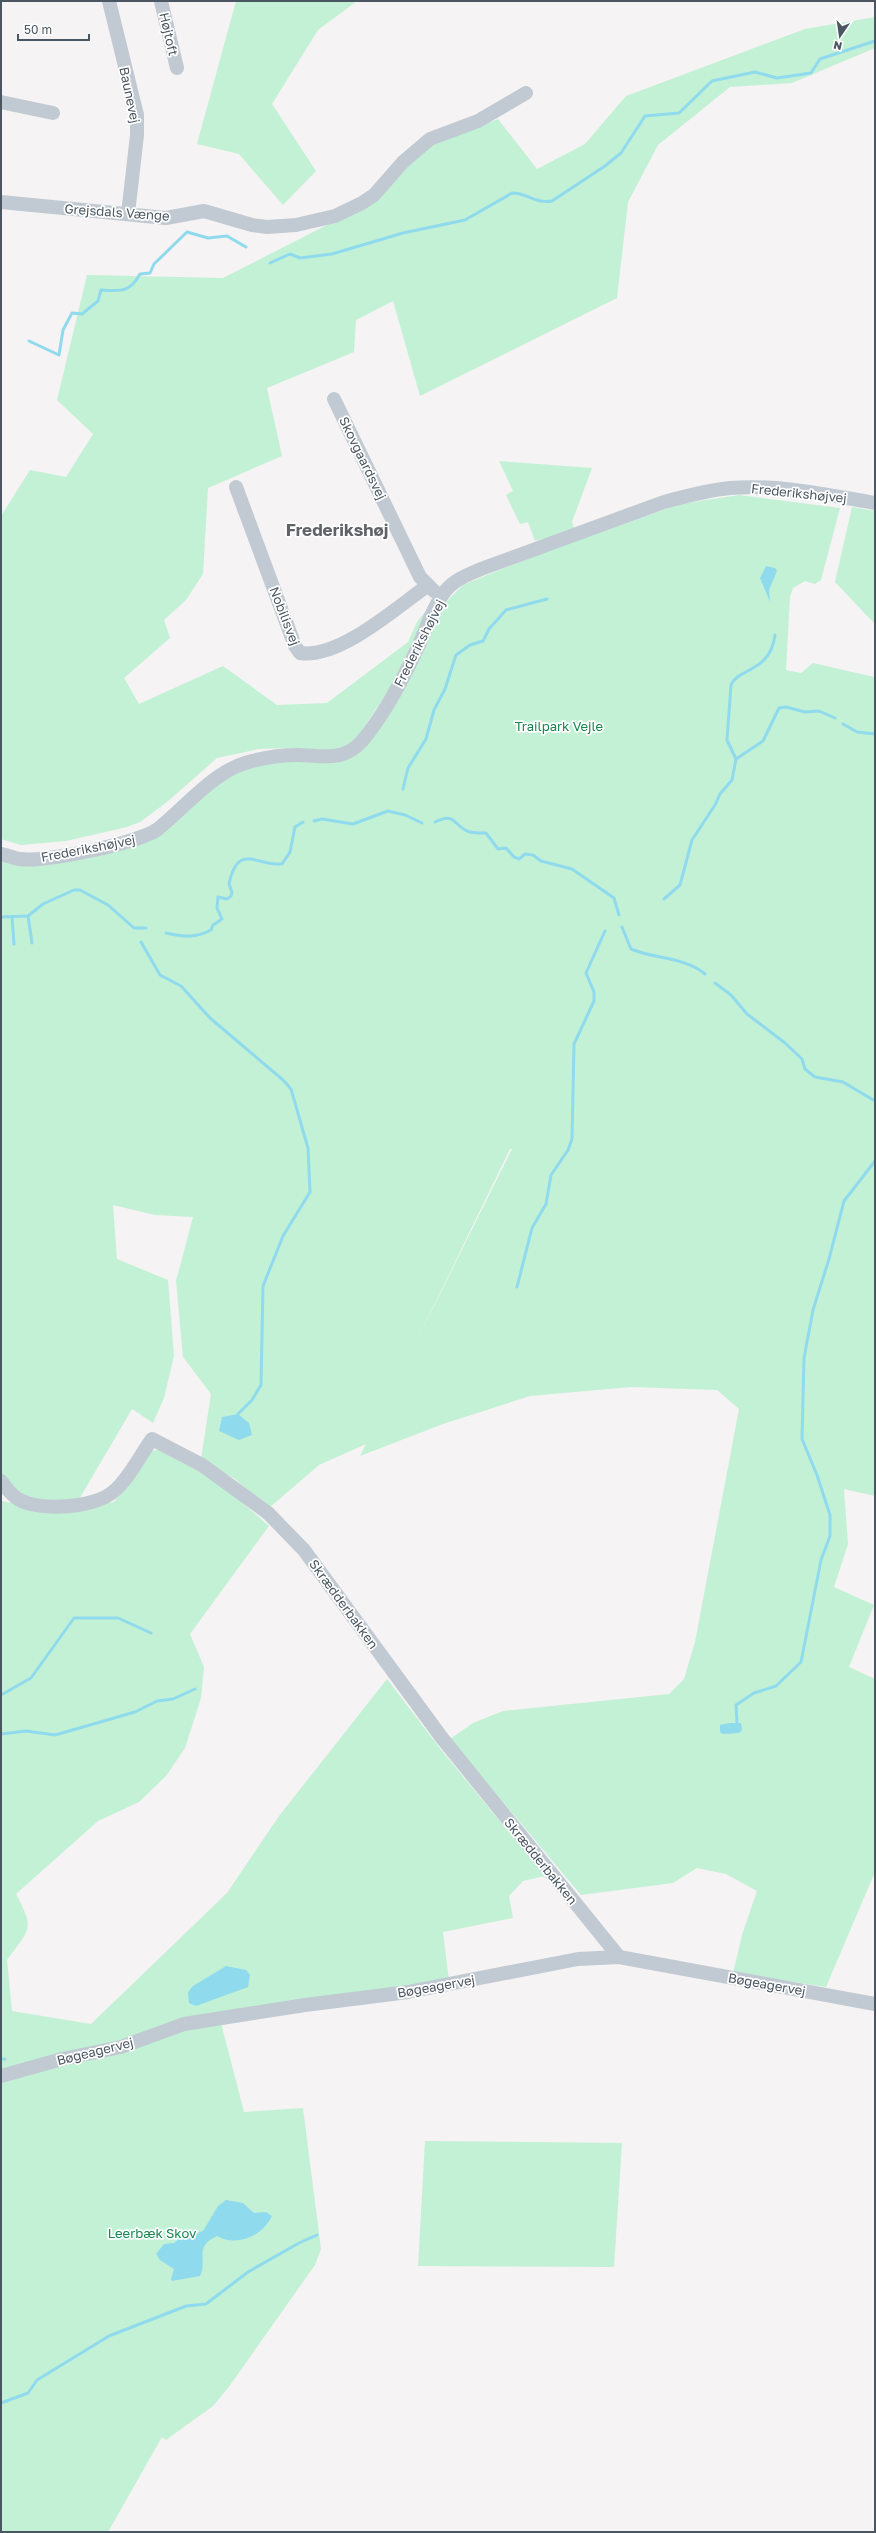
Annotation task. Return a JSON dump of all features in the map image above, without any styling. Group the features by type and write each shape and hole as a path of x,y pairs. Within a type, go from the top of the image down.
{"street":[{"name":"Baunevej","path":"109,1 137,116 137,135 128,214"},
{"name":"Højtoft","path":"161,1 177,68"},
{"name":"Grejsdals Vænge","path":"1,202 166,218 208,212 238,221 267,227 296,225 334,216 362,203 374,195 403,162 430,139 478,120 526,94"},
{"path":"1,102 52,113"},
{"name":"Skovgaardsvej","path":"334,399 420,577 427,586 443,595"},
{"name":"Nobilisvej","path":"236,487 295,646 300,653 325,651 346,643 427,586"},
{"name":"Frederikshøjvej","path":"1,854 18,859 38,859 138,839 156,830 220,776 243,764 271,757 298,755 325,758 337,757 348,752 361,742 389,702 443,595 461,578 480,569 664,502 730,488 767,488 875,502"},
{"name":"Skrædderbakken","path":"1,1481 17,1499 25,1502 57,1507 101,1501 115,1491 152,1439 202,1465 268,1513 304,1550 442,1738 618,1957"},
{"name":"Bøgeagervej","path":"1,2076 62,2059 120,2047 184,2024 305,2005 408,1992 578,1959 618,1957 875,2004"}],"green space":[{"path":"236,1 357,1 318,30 272,104 316,171 283,205 239,154 197,144"},
{"path":"875,17 875,48 792,83 730,87 658,145 628,202 617,298 420,396 393,301 356,320 354,352 267,388 282,456 208,488 203,574 186,600 164,620 170,638 124,678 139,704 223,666 277,705 327,703 408,642 417,622 428,608 430,611 390,688 356,739 341,749 319,752 290,748 259,749 217,758 167,802 140,822 127,827 66,841 21,845 1,839 1,516 30,470 66,477 93,434 57,400 87,275 223,278 378,199 411,163 431,146 498,119 537,169 585,144 626,96 805,29"},
{"path":"499,461 592,468 572,522 575,531 535,541 528,522 520,524 506,495 513,491"},
{"name":"Trailpark Vejle","path":"739,495 840,508 821,580 815,584 805,581 793,588 790,597 786,670 801,673 813,663 874,677 875,670 875,1496 844,1489 848,1544 834,1587 874,1605 849,1667 875,1679 875,1872 826,1987 733,1973 742,1935 757,1891 726,1874 697,1868 673,1883 581,1895 450,1739 473,1723 503,1711 669,1694 684,1679 695,1642 739,1409 717,1390 631,1387 530,1396 443,1424 360,1456 366,1444 319,1465 269,1508 235,1479 201,1459 211,1394 183,1357 176,1281 193,1217 155,1215 113,1205 117,1259 168,1280 174,1356 164,1398 153,1423 132,1409 78,1501 54,1502 25,1498 1,1474 1,857 94,854 130,847 146,842 204,794 220,783 254,766 280,761 328,762 347,760 356,753 424,648 445,603 463,585 539,554 680,504","holes":["510,1149 512,1149 415,1344"]},
{"path":"852,507 875,511 875,624 835,582"},
{"path":"163,1449 219,1483 269,1526 190,1634 204,1667 201,1698 185,1748 166,1776 139,1802 98,1821 16,1894 28,1922 25,1935 7,1960 12,2011 91,2024 227,1893 279,1816 387,1679 442,1751 545,1876 523,1881 509,1896 513,1918 443,1932 449,1980 117,2042 1,2071 1,1501 62,1511 114,1502 143,1459 151,1451"},
{"name":"Leerbæk Skov","path":"221,2023 244,2112 303,2108 321,2249 315,2265 228,2388 213,2406 166,2440 162,2437 108,2532 1,2532 1,2083 184,2030"},
{"path":"425,2141 622,2143 614,2267 418,2266"}],"water":[{"path":"766,566 775,568 777,571 769,590 770,602 760,578"},
{"path":"238,1414 249,1423 252,1435 239,1440 219,1431 222,1417"},
{"path":"741,1723 742,1730 739,1733 723,1734 720,1732 720,1725"},
{"path":"226,1966 246,1970 250,1975 248,1987 196,2006 189,2003 188,1992 193,1986"},
{"path":"226,2200 243,2203 254,2213 266,2212 272,2216 262,2230 248,2238 232,2240 217,2236 210,2240 205,2244 203,2249 203,2264 200,2276 172,2281 171,2279 174,2269 160,2260 156,2254 164,2244 174,2243 190,2229 198,2233 203,2231 218,2206"}],"waterway":[{"path":"270,263 290,254 300,258 332,254 403,233 465,220 512,193 518,193 536,200 546,202 552,201 605,166 621,153 645,116 679,113 712,81 755,72 777,78 811,73 820,59 875,41"},
{"path":"29,341 59,355 63,330 72,313 82,314 98,301 101,290 124,290 132,285 140,274 150,273 154,264 187,232 208,238 227,236 246,247"},
{"path":"403,789 408,768 426,739 434,710 445,689 456,655 470,645 483,641 489,629 506,610 547,599"},
{"path":"736,759 727,740 731,685 735,679 761,663 772,647 775,635"},
{"path":"664,899 680,885 692,840 715,805 720,794 732,780 736,759 763,741 779,708 786,707 805,712 819,711 835,718"},
{"path":"843,724 857,732 875,734"},
{"path":"314,821 322,819 353,824 388,811 405,815 422,823"},
{"path":"435,822 447,818 451,819 465,830 476,833 486,833 498,849 506,848 514,857 519,859 525,854 533,855 541,861 572,869 614,898 619,915"},
{"path":"166,933 195,936 211,930 213,925 222,919 217,908 218,897 227,899 231,896 232,892 229,884 237,863 249,859 273,864 282,864 290,852 295,827 303,822"},
{"path":"1,917 28,916 43,904 74,890 80,890 108,905 134,928 146,928"},
{"path":"28,916 32,943"},
{"path":"12,917 14,944"},
{"path":"622,927 631,949 688,964 705,974"},
{"path":"517,1287 532,1228 546,1204 551,1175 568,1150 572,1139 574,1044 594,1001 594,992 586,973 605,931"},
{"path":"141,942 160,975 181,986 210,1018 283,1080 291,1089 308,1148 310,1192 283,1236 263,1286 261,1385 252,1400 238,1414"},
{"path":"715,983 731,995 747,1014 785,1043 802,1059 805,1069 815,1077 843,1082 875,1101"},
{"path":"737,1723 736,1705 754,1693 776,1686 801,1662 821,1560 830,1536 830,1515 817,1475 802,1439 804,1358 813,1310 829,1259 844,1201 875,1161"},
{"path":"1,1695 31,1678 74,1618 118,1618 151,1633"},
{"path":"1,1734 26,1731 55,1735 135,1712 157,1701 173,1699 195,1689"},
{"path":"1,2403 28,2393 37,2380 109,2336 186,2306 206,2304 248,2272 299,2243 317,2235"}],"district":[{"name":"Frederikshøj","path":"337,529"}]}
